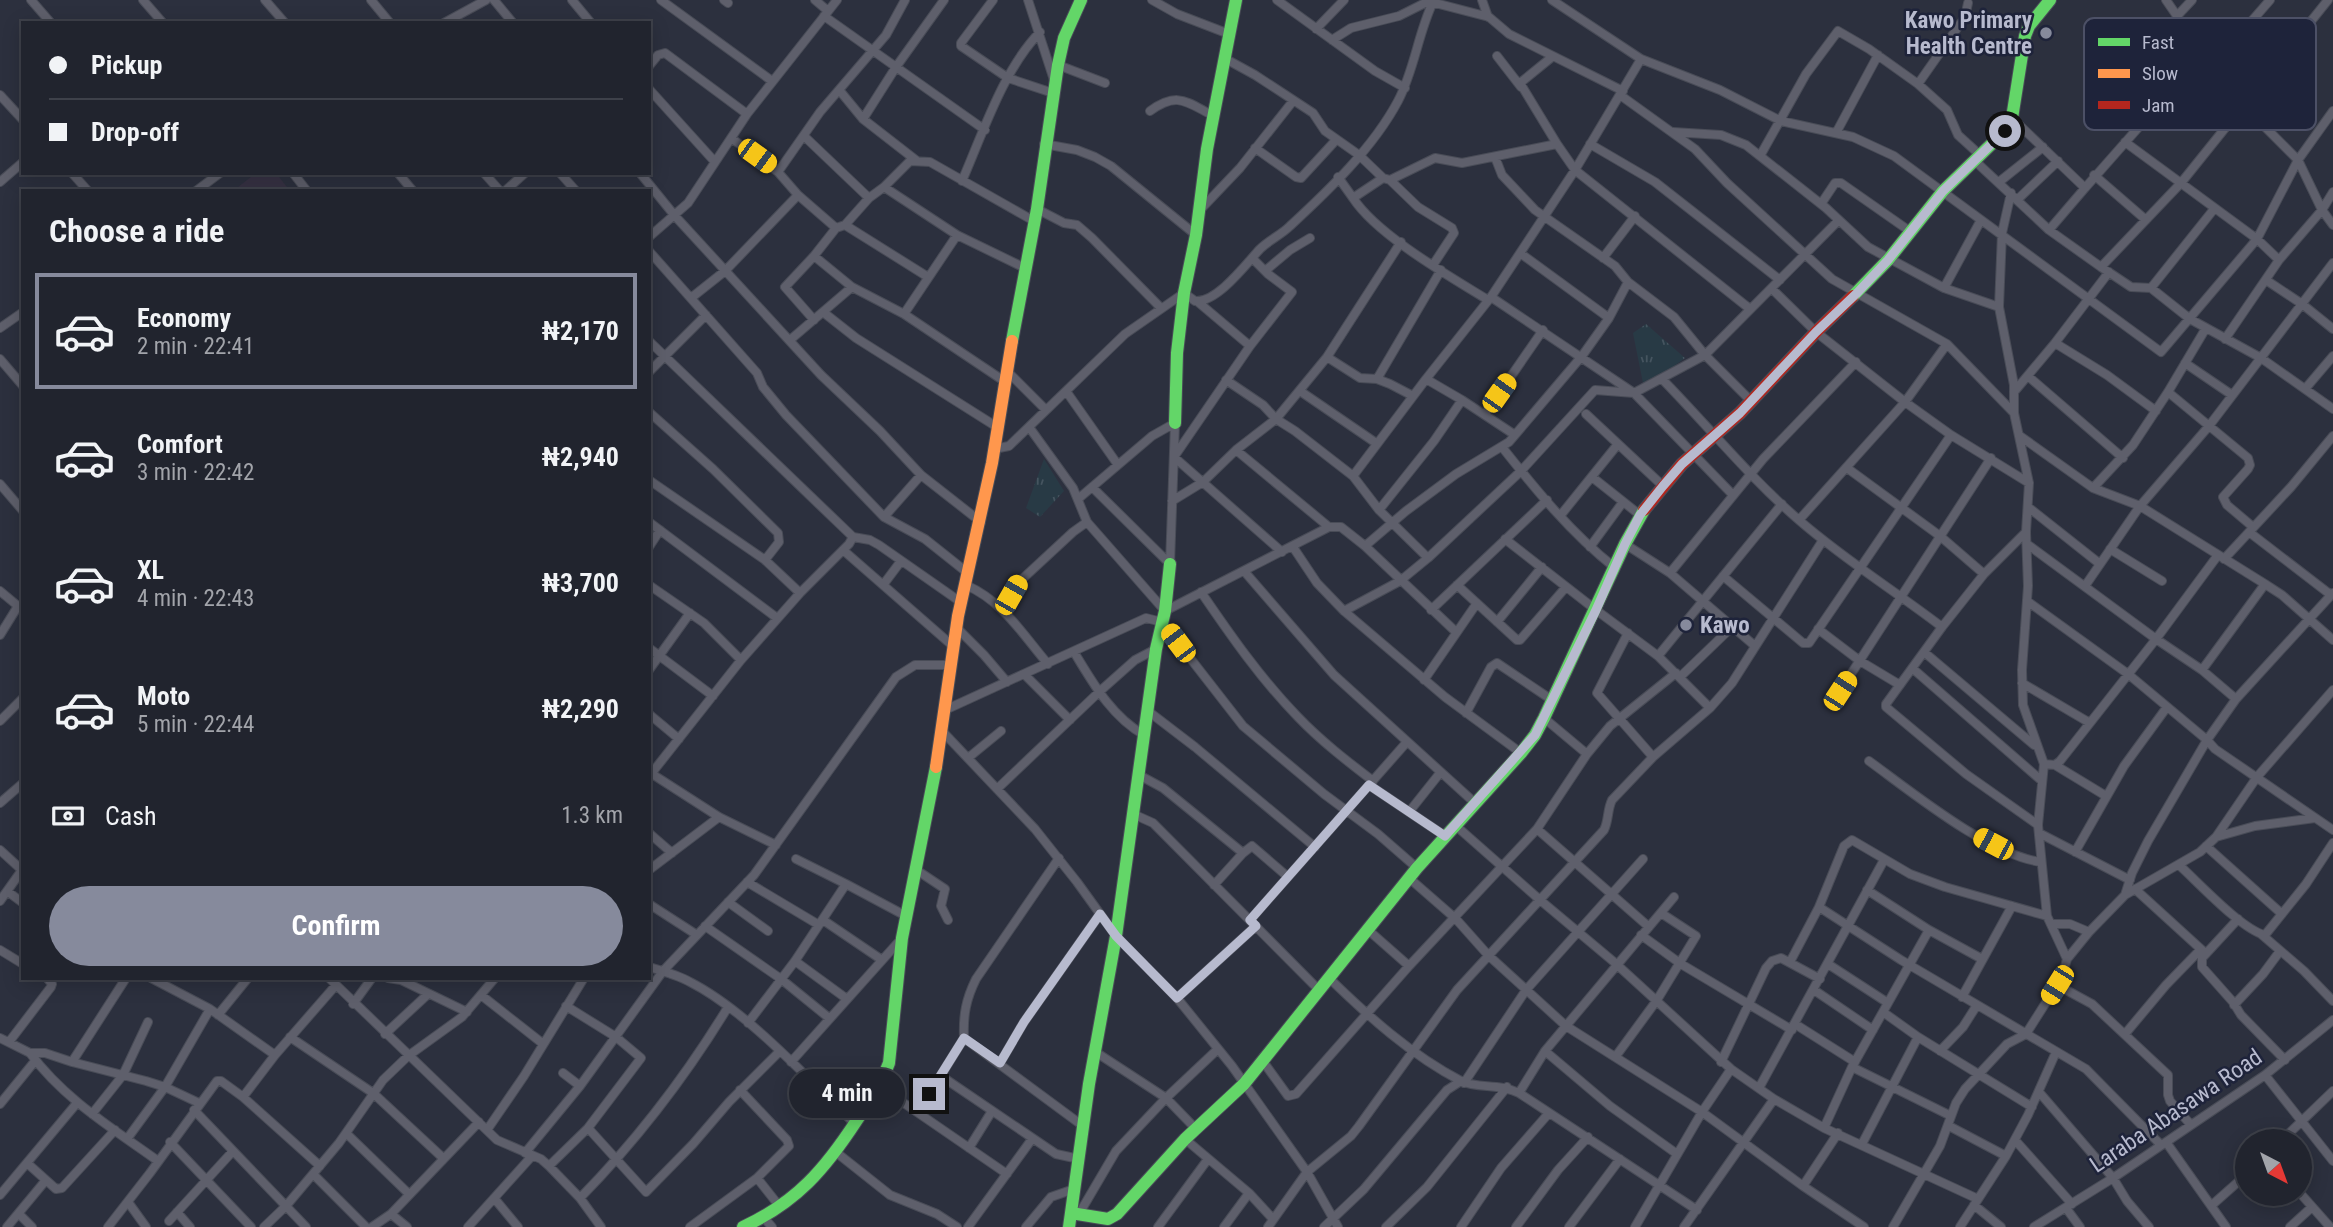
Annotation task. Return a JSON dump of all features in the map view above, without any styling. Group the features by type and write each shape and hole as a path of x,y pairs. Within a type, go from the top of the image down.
{"street":[{"path":"31,0 49,21"},
{"path":"143,0 161,21"},
{"path":"265,0 283,21"},
{"path":"371,0 388,21"},
{"path":"494,0 511,21"},
{"path":"572,0 589,21"},
{"path":"661,0 772,81"},
{"path":"815,0 826,14 873,52 985,130"},
{"path":"651,235 688,203 747,114 837,0"},
{"path":"778,172 820,111 873,52 905,0"},
{"path":"863,119 944,0"},
{"path":"993,0 961,46 1008,78 1054,88"},
{"path":"1028,0 1040,32 1054,88"},
{"path":"743,1227 769,1223 780,1207 811,1184 837,1153 879,1086 888,1063 902,938 918,871 943,732 950,665 981,522 1005,376 1036,215 1044,144 1058,65 1064,38 1081,0"},
{"path":"1152,0 1177,14 1229,34"},
{"path":"1075,1214 1074,1189 1094,1051 1116,936 1156,649 1164,617 1170,565 1177,353 1184,293 1224,58 1237,0"},
{"path":"1277,0 1375,71 1405,88"},
{"path":"1316,29 1344,0"},
{"path":"1482,0 1488,16"},
{"path":"1552,0 1641,59 1720,90 1781,121 1836,133 1874,145 1894,156 2161,352 2257,239 2298,160 2333,111"},
{"path":"1075,1214 1100,1222 1117,1214 1185,1139 1244,1084 1413,873 1521,753 1544,718 1640,515 1682,464 1716,435 1857,293 1888,260 1943,191 2005,131 2012,118 2025,36 2029,26 2050,0"},
{"path":"2166,0 2178,16 2192,0"},
{"path":"2254,18 2270,0"},
{"path":"2314,18 2328,0"},
{"path":"447,21 480,1"},
{"path":"1332,40 1351,28 1399,16 1431,1 1488,16 1509,34 1621,93 1695,149 1727,183 1832,279 1947,344 2014,413"},
{"path":"1198,302 1232,280 1261,247 1305,212 1359,155 1388,118 1405,88 1431,1"},
{"path":"1918,84 1965,17 1968,3"},
{"path":"1760,156 1806,74 1838,31 1878,55 1918,84 1947,110 1958,135 1977,158 2049,230 2133,288 2151,288 2190,319 2261,358 2333,409"},
{"path":"962,181 1020,55 1040,32"},
{"path":"651,64 658,55 665,53 747,114"},
{"path":"1836,133 1878,55"},
{"path":"1497,56 1521,87 1575,170 1750,309"},
{"path":"1521,87 1522,81 1552,57"},
{"path":"1224,58 1313,113 1325,131 1359,155 1418,207 1452,228 1454,233 1377,379"},
{"path":"1353,476 1490,299 1575,170 1641,59"},
{"path":"1058,65 1105,83"},
{"path":"651,91 715,162"},
{"path":"840,91 863,119 917,160"},
{"path":"0,95 21,118"},
{"path":"1150,111 1164,101 1177,99 1214,116"},
{"path":"1200,210 1293,101"},
{"path":"2012,118 2085,188"},
{"path":"2049,230 2094,175 2136,130"},
{"path":"2101,267 2181,183 2224,130"},
{"path":"2269,130 2298,160 2322,210 2333,225"},
{"path":"1671,132 1721,135 1746,145 1821,204 1868,247 1888,260 1944,288 1999,307"},
{"path":"804,136 869,198"},
{"path":"731,138 778,172 798,195 840,227 928,277"},
{"path":"1255,148 1299,178 1336,140"},
{"path":"2125,142 2257,239 2279,260"},
{"path":"1044,144 1077,150 1111,166 1196,235"},
{"path":"1353,198 1387,179 1435,158 1462,163 1558,144"},
{"path":"1590,144 1655,182 1780,280"},
{"path":"1999,182 2043,147"},
{"path":"1495,157 1502,175 1543,218 1615,266 1628,282 1674,317 1705,355 1750,401"},
{"path":"814,320 785,287 840,227 884,187 905,163 917,160 930,162 962,181 1036,215 1077,225 1161,308"},
{"path":"2058,161 2014,196 2002,233 1999,307 2011,362 2014,413 2029,483 2022,705 2044,764 2038,829 2041,862 2049,920 2067,958"},
{"path":"0,182 21,164"},
{"path":"74,175 86,189"},
{"path":"199,189 217,175"},
{"path":"295,175 305,189"},
{"path":"400,175 411,189"},
{"path":"486,175 501,189"},
{"path":"505,189 523,175"},
{"path":"562,175 574,189"},
{"path":"642,175 725,271 921,475 981,522"},
{"path":"2094,175 2146,220"},
{"path":"1338,177 1368,218 1437,267 1543,330 1634,393 1733,495"},
{"path":"1821,204 1835,183 1841,183 1911,232"},
{"path":"884,187 957,235 1025,268"},
{"path":"2225,339 2279,260 2322,210 2333,192"},
{"path":"691,298 725,271 798,195"},
{"path":"2151,288 2214,209"},
{"path":"1603,258 1635,216"},
{"path":"1344,611 1400,581 1428,558 1521,471 1595,390 1634,393 1705,355 1839,220"},
{"path":"1944,288 1981,220"},
{"path":"904,314 957,235"},
{"path":"1265,271 1310,237"},
{"path":"1172,501 1203,482 1236,450 1276,419 1327,357 1401,242"},
{"path":"651,253 757,373 763,387 786,415 884,517 925,539 978,591 1003,609 1048,664"},
{"path":"1520,253 1609,318"},
{"path":"814,256 852,287 904,314 1005,376 1046,410"},
{"path":"1174,457 1250,346 1292,292 1252,258"},
{"path":"2085,586 2140,506 2209,426 2333,263"},
{"path":"2014,392 2029,377 2109,272"},
{"path":"2266,280 2333,329"},
{"path":"1365,547 1406,511 1456,474 1502,447 1515,435 1582,356 1609,318 1628,282"},
{"path":"790,340 852,287"},
{"path":"1772,289 1816,332 1905,402 1951,435 2029,483"},
{"path":"994,449 1006,448 1125,334 1184,293"},
{"path":"1184,293 1250,346"},
{"path":"823,312 856,338 997,427"},
{"path":"0,328 21,313"},
{"path":"651,370 706,315"},
{"path":"2093,488 2123,458 2156,411 2206,328"},
{"path":"1485,414 1543,330"},
{"path":"2055,342 2156,411"},
{"path":"651,343 853,537 870,540 962,603"},
{"path":"1800,520 1905,402 1947,344"},
{"path":"2305,389 2333,356"},
{"path":"1327,357 1360,378 1377,379 1413,396"},
{"path":"0,359 21,384"},
{"path":"1670,573 1750,474 1856,362"},
{"path":"2185,363 2232,395"},
{"path":"2029,377 2123,458"},
{"path":"1426,379 1515,435"},
{"path":"1662,379 1750,474 1782,504 1859,568 1942,628"},
{"path":"1226,380 1263,405 1276,419 1295,430 1353,476 1380,510 1428,558"},
{"path":"1066,391 1118,465"},
{"path":"1300,391 1377,443"},
{"path":"2125,895 2148,841 2207,740 2236,699 2332,594 2251,529 2227,505 2223,497 2248,470 2250,461 2168,392"},
{"path":"1380,510 1462,400"},
{"path":"651,414 713,469 778,533 779,541 765,559"},
{"path":"1586,414 1663,486"},
{"path":"1078,499 1152,436 1175,423"},
{"path":"1029,427 1073,488 1087,522 1164,617 1242,726 1347,812 1413,873 1488,956 1566,1026 1702,1112 1864,1227"},
{"path":"1723,576 1806,644 1951,435"},
{"path":"2020,436 2093,488 2140,506 2265,583 2309,617 2333,640"},
{"path":"2055,765 2221,557 2291,487 2333,436"},
{"path":"1560,516 1618,444"},
{"path":"1502,447 1560,516 1614,567"},
{"path":"1236,450 1329,527"},
{"path":"1174,457 1282,552"},
{"path":"1840,691 1991,458"},
{"path":"1847,468 1940,536 1984,574"},
{"path":"884,517 921,475"},
{"path":"1592,477 1640,515"},
{"path":"651,481 765,559 800,593"},
{"path":"0,485 21,509"},
{"path":"1093,487 1170,565"},
{"path":"1431,610 1547,500"},
{"path":"1590,547 1623,502"},
{"path":"1658,656 1782,504"},
{"path":"2028,507 2100,564"},
{"path":"1003,609 1019,582 1087,522"},
{"path":"651,523 777,618"},
{"path":"945,710 1146,618 1164,617 1201,592 1329,527 1341,527 1456,632"},
{"path":"651,544 660,530"},
{"path":"2026,531 1984,574 1886,704 1888,710 2038,829 2075,852 2130,880"},
{"path":"651,772 777,618 853,537"},
{"path":"1505,539 1658,656 1710,708"},
{"path":"1185,1139 1248,1193 1270,1223 1307,1172 1351,1136 1457,990 1604,830 1612,800 1653,757 1710,708 1732,683 1823,540"},
{"path":"1625,544 1670,573 1755,646"},
{"path":"2027,544 2202,670 2236,699"},
{"path":"1293,547 1317,583 1344,611 1424,680 1521,753"},
{"path":"2110,549 2162,581"},
{"path":"843,550 954,647"},
{"path":"883,585 901,561"},
{"path":"1497,622 1542,567"},
{"path":"1244,571 1334,675 1475,803"},
{"path":"2202,670 2265,583"},
{"path":"1457,585 1517,640 1523,639 1566,587"},
{"path":"651,586 716,634 741,660"},
{"path":"0,591 18,606 0,635"},
{"path":"1201,592 1260,674 1299,718 1371,783 1409,813 1445,836"},
{"path":"2027,601 2128,674 2207,740 2215,750 2333,830"},
{"path":"1424,680 1477,603"},
{"path":"651,667 690,613"},
{"path":"1262,1060 1288,1096 1293,1096 1537,829 1587,754 1617,719 1678,675 1733,626"},
{"path":"957,628 1007,682"},
{"path":"1818,629 1860,661 1900,685"},
{"path":"1628,633 1597,693 1653,757"},
{"path":"998,789 1135,660 1156,649"},
{"path":"651,650 713,696"},
{"path":"1074,652 1099,692 1122,720 1144,735"},
{"path":"1924,652 2037,747"},
{"path":"1466,713 1491,667 1497,663 1552,700"},
{"path":"468,1227 529,1154 663,971 747,882 776,845 896,677 915,665 950,665"},
{"path":"1912,668 2042,780"},
{"path":"1024,674 1070,720"},
{"path":"2022,682 2090,723"},
{"path":"1893,1227 1925,1173 1965,1089 2007,1044 2026,1034 2057,985 2067,958 2125,895 2179,864 2216,837 2257,777 2333,690"},
{"path":"0,721 21,701"},
{"path":"2075,852 2123,766 2167,707"},
{"path":"1148,711 1315,847"},
{"path":"651,716 679,739"},
{"path":"1544,718 1587,754"},
{"path":"943,732 1059,858 1116,936 1177,998 1218,1049 1307,1172 1338,1227"},
{"path":"968,758 1001,732"},
{"path":"1177,998 1253,923 1289,877 1406,743"},
{"path":"1869,761 1973,834 2013,855 2041,862"},
{"path":"2044,764 2055,765 2106,796"},
{"path":"1409,813 1440,773"},
{"path":"651,774 719,817 776,845"},
{"path":"1139,775 1163,788 1243,853"},
{"path":"0,803 21,785"},
{"path":"1132,814 1153,823 1319,990"},
{"path":"651,868 719,817"},
{"path":"2216,837 2255,826 2315,818"},
{"path":"1455,825 1617,964 1721,1062 1774,1099 1824,1128 1925,1173 1976,1202 2001,1227"},
{"path":"1537,829 1648,927"},
{"path":"651,835 671,853"},
{"path":"1790,962 1819,907 1848,842 1855,841 1910,874 2089,932"},
{"path":"2261,934 2267,933 2283,914 2333,844"},
{"path":"2206,846 2283,914"},
{"path":"1214,885 1250,847 1254,847 1289,877"},
{"path":"0,850 21,870"},
{"path":"918,1112 964,1038 963,1018 967,996 976,979 1059,858"},
{"path":"796,859 906,916"},
{"path":"1324,1227 1364,1189 1447,1090 1463,1082 1525,990 1643,859"},
{"path":"1759,1088 1884,860"},
{"path":"2179,864 2238,919 2261,934 2333,1001"},
{"path":"918,871 945,889 940,906 948,920"},
{"path":"0,901 21,872"},
{"path":"747,882 882,960"},
{"path":"748,1023 795,961 846,884"},
{"path":"2135,889 2203,951"},
{"path":"1867,890 1929,930 1982,959"},
{"path":"7,891 21,902"},
{"path":"1519,1093 1545,1051 1674,897"},
{"path":"728,902 768,931"},
{"path":"651,905 697,935"},
{"path":"1962,997 2012,906"},
{"path":"1819,907 1962,997 2086,1069 2164,1143 2226,1227"},
{"path":"1616,1056 1682,964 1696,936 1661,913"},
{"path":"1000,1063 1031,1011 1100,914"},
{"path":"2126,1034 2166,985 2238,919"},
{"path":"705,926 781,979 829,1018"},
{"path":"1367,929 1409,966"},
{"path":"1824,1128 1854,1064 1929,930"},
{"path":"1641,935 1748,1006 1793,1027 1891,1087 1951,1116"},
{"path":"791,1062 902,938"},
{"path":"0,950 21,963"},
{"path":"2203,951 2202,967 2241,1015 2285,1060"},
{"path":"2234,1005 2280,951"},
{"path":"1721,1062 1766,968 1772,961 1781,957 1820,979"},
{"path":"795,961 847,999"},
{"path":"1828,964 1888,1003"},
{"path":"651,968 687,980 728,1007 791,1062 855,1124"},
{"path":"1328,977 1366,1015 1413,1051 1463,1082 1507,1087 1519,1093 1697,1210"},
{"path":"49,980 51,987 2,1039 33,1057 50,1079 77,1103 158,1161"},
{"path":"72,1062 125,980"},
{"path":"155,980 214,1012 275,1055"},
{"path":"127,1139 214,1012 246,980"},
{"path":"331,980 497,1140 550,1166 580,1198 601,1227"},
{"path":"353,1004 371,980"},
{"path":"401,980 427,995 467,1012"},
{"path":"412,986 417,980"},
{"path":"264,1227 286,1206 346,1134 383,1080 408,1056 467,1012 493,980"},
{"path":"487,1130 524,1076 583,980"},
{"path":"243,1097 275,1055 336,985"},
{"path":"2057,985 2092,1004 2168,1075 2170,1101 2191,1125"},
{"path":"1814,990 1873,1030"},
{"path":"385,1034 427,995"},
{"path":"481,995 542,1043"},
{"path":"1940,1051 1963,1027 1977,1005"},
{"path":"550,1166 589,1128 641,1058 616,1037 566,1006"},
{"path":"580,1198 617,1158 698,1055 728,1007"},
{"path":"1883,1012 1918,1037 2032,1107"},
{"name":"Laraba Abasawa Road","path":"2034,1227 2113,1178 2265,1075 2333,1020"},
{"path":"92,1114 122,1075 148,1022"},
{"path":"290,1037 373,1093 443,1158"},
{"path":"1862,1144 1918,1037"},
{"path":"964,1038 1083,1126"},
{"path":"1069,1227 1116,1151 1166,1098 1218,1049"},
{"path":"1094,1051 1166,1098 1196,1129"},
{"path":"1545,1051 1609,1106 1677,1154"},
{"path":"589,1128 641,1189 648,1191 740,1090 779,1052"},
{"path":"1960,1227 2015,1140 2056,1052"},
{"path":"0,1104 33,1057 46,1053 165,1087 196,1106 233,1151 306,1227"},
{"path":"1635,1227 1702,1112 1731,1069"},
{"path":"563,1073 580,1086"},
{"path":"2265,1075 2333,1161"},
{"path":"941,1076 1061,1157 1079,1159"},
{"path":"108,1227 217,1080 243,1097 320,1166"},
{"path":"879,1086 1007,1174"},
{"path":"1386,1227 1427,1187 1507,1087"},
{"path":"690,1227 757,1178 787,1150 789,1142 740,1090"},
{"path":"2292,1129 2333,1091"},
{"path":"2039,1092 2113,1178 2127,1201 2149,1227"},
{"path":"1684,1227 1774,1099"},
{"path":"0,1195 77,1103"},
{"path":"969,1148 992,1111"},
{"path":"1461,1227 1501,1168 1549,1113"},
{"path":"372,1227 391,1214 479,1122"},
{"path":"1949,1126 2006,1156"},
{"path":"27,1163 56,1189 62,1188 115,1130"},
{"path":"1803,1186 1838,1133"},
{"path":"346,1134 409,1194"},
{"path":"1516,1227 1558,1170 1588,1137"},
{"path":"968,1227 1032,1139"},
{"path":"2015,1140 2069,1206 2080,1227"},
{"path":"170,1142 251,1227"},
{"path":"169,1221 233,1151"},
{"path":"837,1153 890,1195 937,1214 957,1227"},
{"path":"1158,1227 1208,1159"},
{"path":"1569,1227 1620,1159"},
{"path":"313,1174 366,1227"},
{"path":"757,1178 780,1207"},
{"path":"8,1227 46,1180"},
{"path":"2212,1205 2235,1185"},
{"path":"1026,1227 1051,1197 1074,1189"},
{"path":"1224,1227 1248,1193"},
{"path":"494,1198 518,1227"},
{"path":"128,1202 146,1227"},
{"path":"2290,1227 2312,1207 2330,1227"},
{"path":"177,1212 190,1227"},
{"path":"20,1214 32,1227"},
{"path":"391,1214 407,1227"},
{"path":"1844,1227 1850,1219"}],"shaded area":[{"path":"253,175 278,175 288,189 236,189"}],"green space":[{"path":"1646,324 1685,358 1644,388 1633,333"},
{"path":"1044,459 1064,491 1040,517 1026,508"}],"traffic: fast":[{"path":"1012,341 1037,209 1058,65 1064,38 1081,0"},
{"path":"1175,423 1177,353 1184,293 1196,235 1207,149 1236,0"},
{"path":"1853,296 1888,260 1943,191 2005,131 2012,118 2025,36 2029,26 2050,0"},
{"path":"1071,1213 1108,1219 1117,1214 1185,1139 1244,1084 1417,868 1521,753 1544,718 1625,544 1644,510"},
{"path":"1069,1227 1089,1084 1116,936 1170,564"},
{"path":"743,1227 779,1207 821,1169 845,1138 886,1071 902,938 936,767"}],"traffic: slow":[{"path":"936,767 958,616 992,463 1012,341"}],"traffic: jam":[{"path":"1644,510 1682,464 1740,413 1853,296"}],"place":[{"name":"Kawo Primary Health Centre","path":"2046,33"},
{"name":"Kawo","path":"1686,625"}],"route":[{"path":"929,1094 964,1038 1000,1063 1024,1022 1100,914 1116,936 1177,998 1256,926 1250,920 1369,785 1445,836 1535,735 1625,544 1640,515 1663,486 1682,464 1740,413 1816,332 1857,293 1888,260 1943,191 2005,131"}]}
